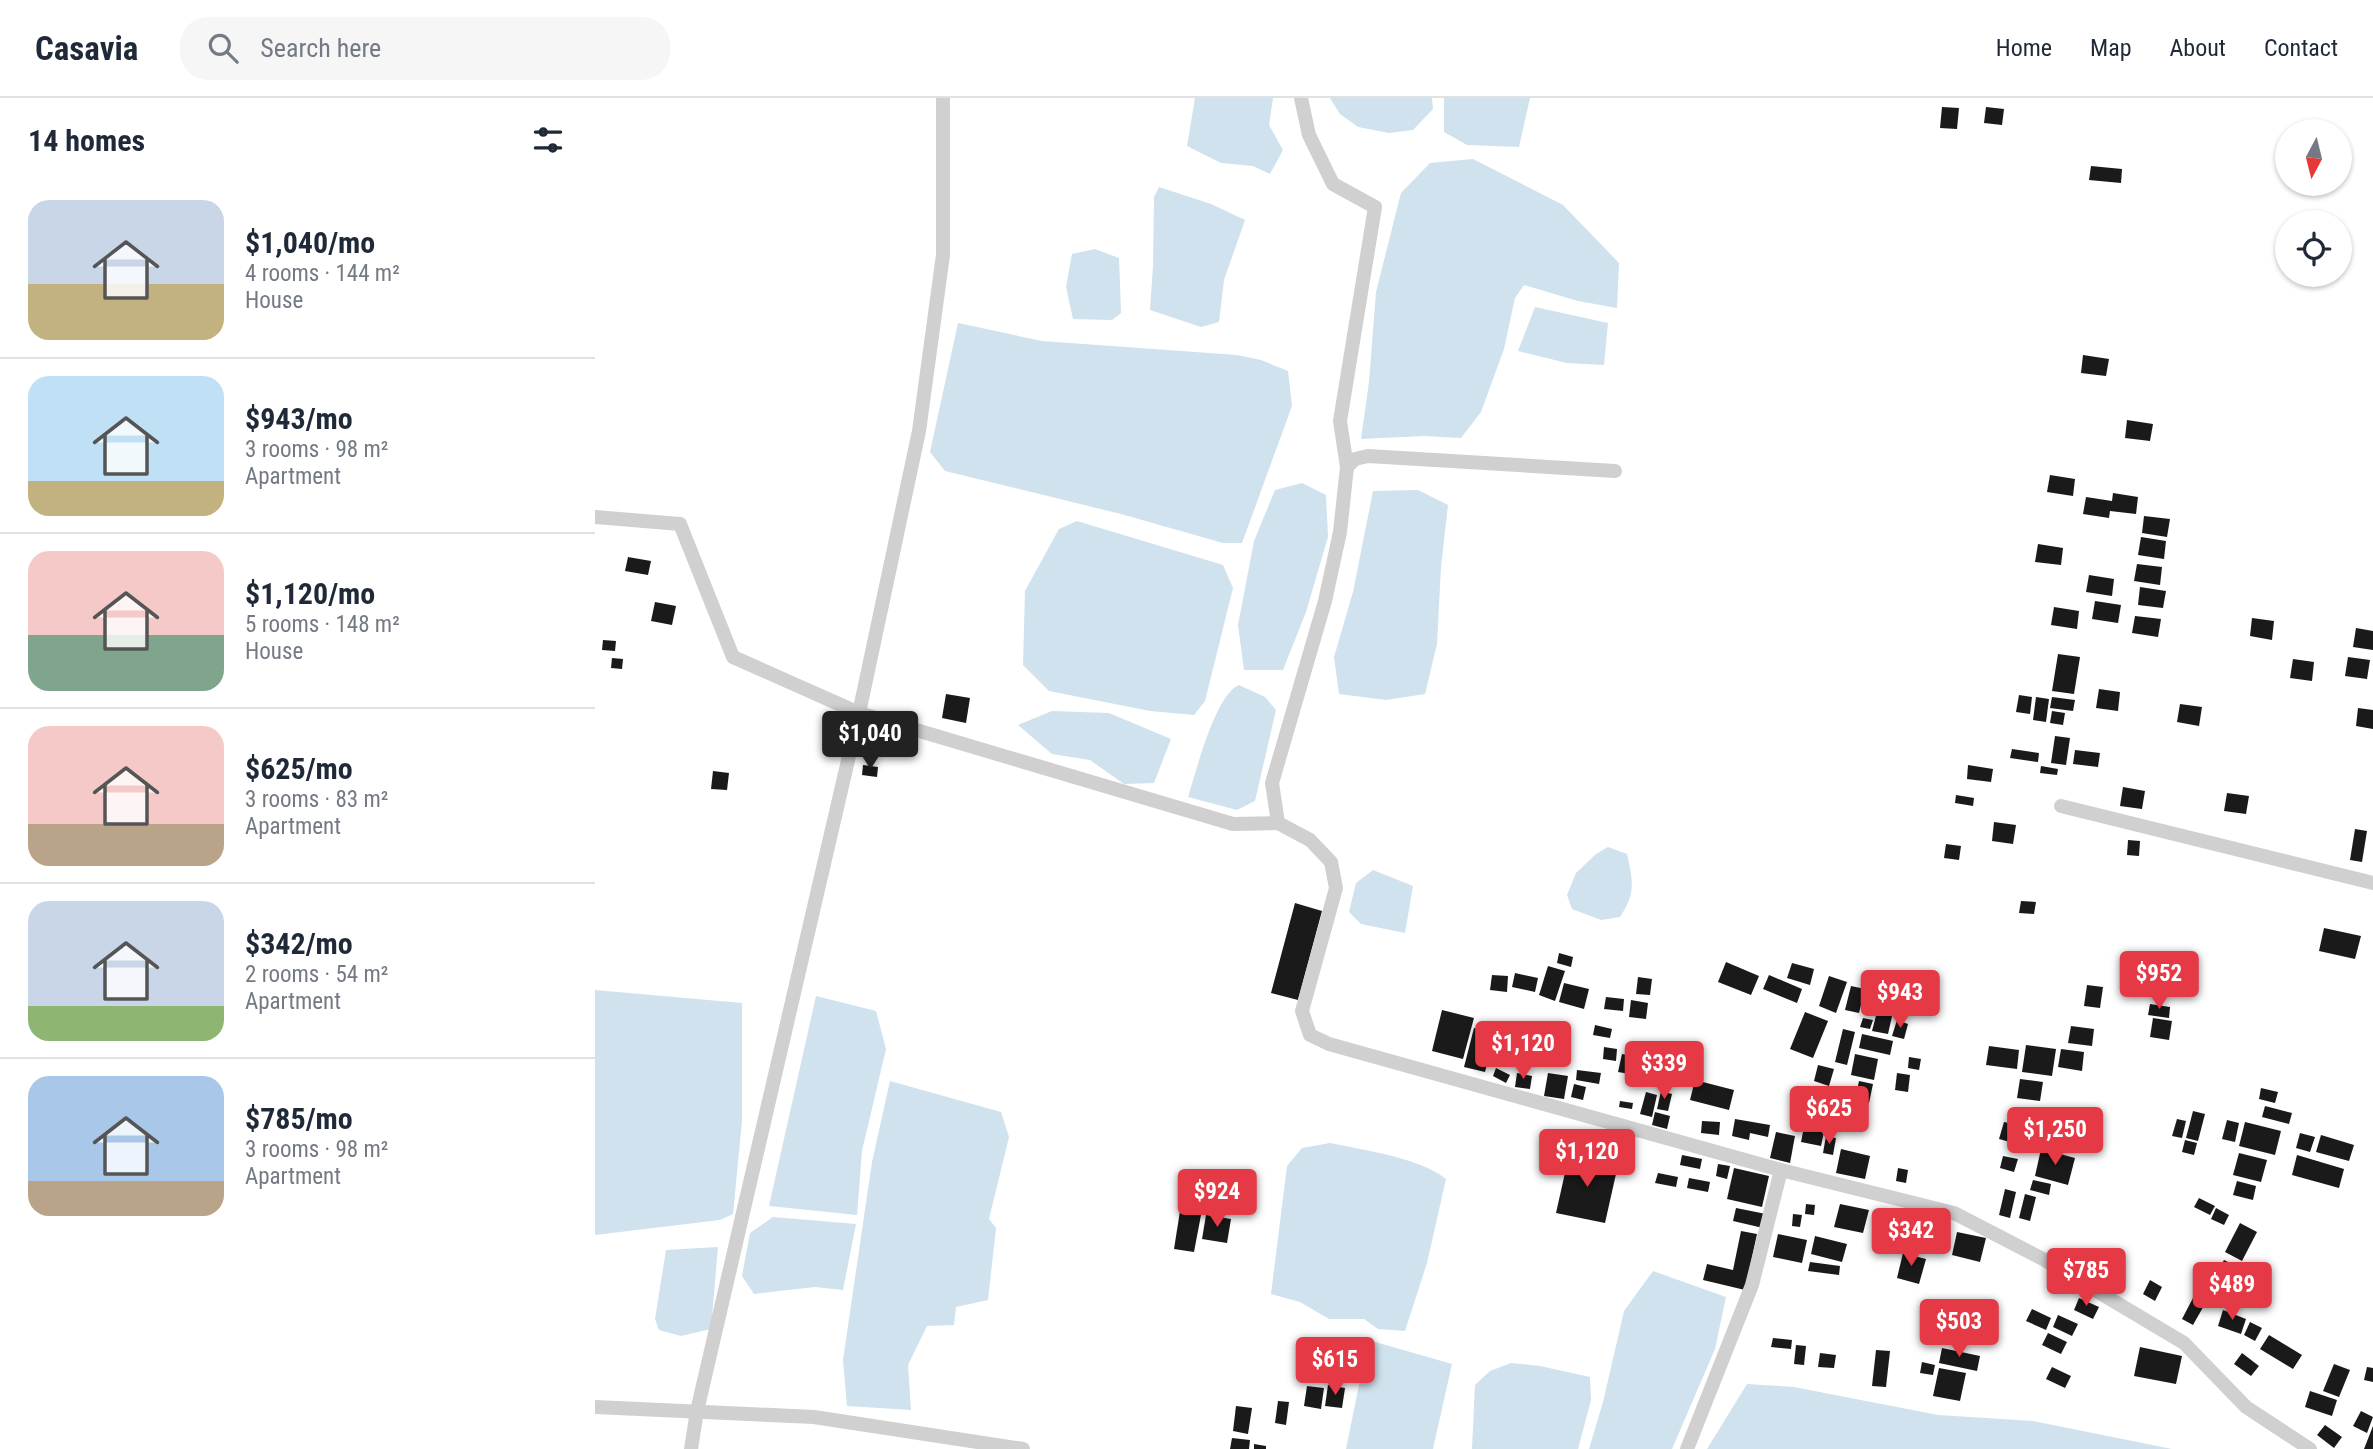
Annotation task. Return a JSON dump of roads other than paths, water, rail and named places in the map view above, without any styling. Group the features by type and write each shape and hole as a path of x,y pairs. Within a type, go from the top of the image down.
{"street":[{"path":"691,1449 697,1411 859,713 919,431 943,255 943,98"},
{"path":"1278,823 1272,783 1325,601 1340,533 1347,467 1340,421 1375,207 1333,184 1309,135 1301,98"},
{"path":"1347,467 1355,459 1368,456 1615,471"},
{"path":"595,517 680,524 733,657 859,713 1233,824 1278,823 1310,840 1331,862 1336,888 1302,1011 1310,1035 1329,1044 1781,1170 1954,1213 2043,1259 2184,1343 2246,1407 2310,1449"},
{"path":"2061,806 2373,883"},
{"path":"1687,1449 1752,1285 1781,1170"},
{"path":"595,1407 814,1417 1023,1449"}],"water":[{"path":"1195,98 1273,98 1269,125 1283,150 1270,174 1253,166 1221,163 1187,146"},
{"path":"1330,98 1432,98 1433,109 1413,130 1389,133 1358,127 1340,114"},
{"path":"1444,98 1530,98 1519,147 1467,145 1444,132"},
{"path":"1473,159 1563,205 1619,263 1617,308 1578,301 1524,285 1515,298 1504,349 1481,412 1461,438 1424,436 1361,439 1369,382 1376,292 1401,193 1430,163"},
{"path":"1159,187 1211,204 1245,220 1224,280 1219,322 1201,327 1150,310 1154,197"},
{"path":"1095,249 1119,258 1121,313 1112,320 1073,319 1066,287 1072,254"},
{"path":"1535,307 1608,323 1604,365 1567,363 1518,351"},
{"path":"958,323 1042,341 1237,355 1261,360 1288,371 1292,406 1242,543 1223,543 1121,514 945,471 930,452"},
{"path":"1302,483 1326,495 1328,537 1306,612 1283,670 1244,670 1238,625 1254,541 1275,490"},
{"path":"1418,490 1448,505 1437,644 1425,694 1386,700 1339,694 1334,657 1353,592 1373,491"},
{"path":"1077,521 1223,565 1233,588 1205,701 1194,715 1150,711 1049,691 1023,665 1025,591 1059,529"},
{"path":"1239,685 1265,697 1276,710 1255,801 1237,810 1188,797 1214,718 1230,692"},
{"path":"1052,711 1109,713 1171,739 1154,783 1124,784 1090,760 1052,754 1018,725"},
{"path":"1608,847 1627,854 1632,887 1629,901 1620,917 1601,920 1572,909 1567,895 1576,873 1596,854"},
{"path":"1373,870 1413,886 1405,933 1361,924 1349,912 1356,883"},
{"path":"595,990 742,1003 742,1121 733,1214 720,1220 595,1235"},
{"path":"816,996 876,1011 886,1049 862,1151 857,1215 769,1206"},
{"path":"890,1081 1001,1112 1009,1137 989,1219 996,1228 988,1300 956,1307 954,1325 927,1326 908,1365 911,1410 847,1406 843,1360 872,1162"},
{"path":"1330,1143 1407,1160 1446,1179 1427,1263 1405,1331 1378,1329 1364,1319 1329,1319 1300,1302 1271,1294 1287,1166 1302,1148"},
{"path":"773,1217 856,1224 843,1290 815,1287 754,1294 742,1276 750,1233"},
{"path":"718,1247 711,1329 681,1336 659,1330 655,1319 666,1250"},
{"path":"1653,1271 1726,1297 1715,1349 1672,1449 1589,1449 1624,1311"},
{"path":"1372,1341 1452,1364 1433,1449 1346,1449 1361,1375"},
{"path":"1511,1363 1540,1366 1590,1377 1591,1400 1578,1449 1472,1449 1475,1385 1490,1371"},
{"path":"1747,1384 1794,1387 1938,1415 2033,1421 2172,1449 1707,1449"}]}
